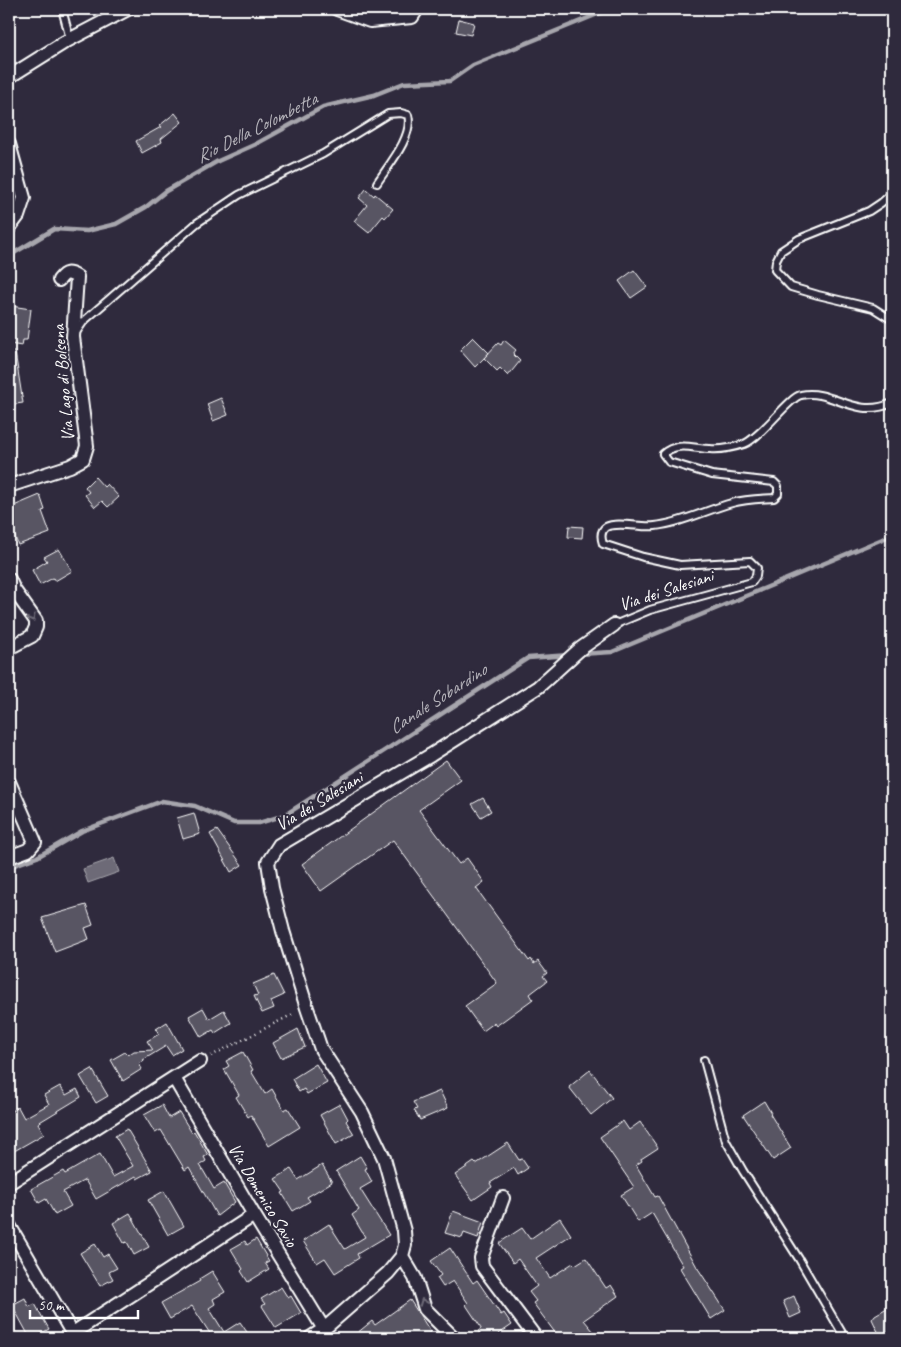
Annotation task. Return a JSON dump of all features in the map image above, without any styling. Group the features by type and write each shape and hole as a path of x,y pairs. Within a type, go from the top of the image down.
{"street":[{"path":"9,77 70,39 128,9"},
{"path":"337,9 370,21 412,17 417,9"},
{"path":"9,144 24,198 18,216 9,228"},
{"name":"Via Lago di Bolsena","path":"9,486 70,466 83,459 87,446 73,337 77,277 69,273 64,274 58,280"},
{"path":"9,579 14,590 36,621 36,627 32,636 9,648"},
{"name":"Via dei Salesiani","path":"402,1256 405,1245 404,1230 384,1158 362,1112 321,1049 283,931 272,888 268,862 279,844 431,754 538,687 580,649 614,625"},
{"path":"9,782 34,842 28,850 9,857"},
{"path":"9,1183 200,1061"},
{"name":"Via Domenico Savio","path":"174,1078 254,1215 324,1329"},
{"path":"503,1198 481,1258 482,1266 536,1338"},
{"path":"9,1225 74,1336 254,1215"},
{"path":"310,1338 324,1329 388,1273 402,1256 415,1278 425,1308 454,1338"}],"lane":[{"path":"62,9 70,39"},
{"path":"73,337 84,321 204,218 240,195 323,154 388,114 401,113 408,115 410,122 406,139 377,183"},
{"path":"892,184 889,196 881,204 799,239 781,251 776,261 775,270 791,287 818,296 873,308 892,320"},
{"name":"Via dei Salesiani","path":"614,625 650,610 752,582 756,576 757,568 750,560 680,565 643,557 603,544 602,532 604,528 612,525 648,527 672,524 734,502 774,498 778,494 779,489 774,482 712,475 669,462 663,454 670,448 681,446 710,449 730,448 750,441 798,395 813,393 846,405 867,409 880,409 892,403"},
{"path":"704,1060 726,1141 845,1338"}],"path":[{"path":"200,1061 307,1008"}],"shaded area":[{"path":"114,858 119,872 88,883 83,869"}],"building":[{"path":"459,19 474,23 471,35 456,32"},
{"path":"175,113 182,122 161,139 162,142 142,153 136,141 161,127 159,126"},
{"path":"366,189 393,209 385,218 383,216 369,233 354,221 367,205 359,198"},
{"path":"634,270 647,287 631,298 619,281"},
{"path":"11,306 31,309 27,340 23,340 22,346 9,344 9,309 11,309"},
{"path":"473,337 489,353 475,367 460,350"},
{"path":"504,340 516,350 513,354 520,361 508,376 500,368 497,371 484,358 498,343 501,345"},
{"path":"9,352 15,352 23,403 9,405"},
{"path":"221,398 228,415 213,421 207,404"},
{"path":"95,477 104,487 107,484 119,497 108,507 102,501 95,507 85,495 89,492 85,487"},
{"path":"40,495 45,510 42,511 50,533 18,545 9,521 9,508"},
{"path":"569,526 583,527 582,538 568,537"},
{"path":"59,549 72,571 55,581 53,578 40,585 32,570 47,561 44,557"},
{"path":"446,760 461,780 419,810 459,864 467,858 484,882 476,888 529,961 531,959 534,964 538,961 547,973 543,976 547,981 530,994 533,999 496,1026 494,1023 483,1031 465,1006 497,983 393,840 321,891 302,864"},
{"path":"483,798 491,811 481,817 472,804"},
{"path":"194,813 200,834 183,839 177,818"},
{"path":"217,830 242,865 231,872 210,834"},
{"path":"86,905 93,925 85,928 89,939 55,952 42,918"},
{"path":"274,975 284,995 271,1001 274,1008 262,1013 254,996 258,995 253,984"},
{"path":"203,1008 209,1019 224,1010 231,1023 215,1033 213,1030 201,1037 189,1016"},
{"path":"167,1022 182,1049 172,1055 166,1046 143,1060 139,1064 142,1069 123,1081 111,1060 125,1052 128,1055 134,1051 153,1050 147,1041 159,1034 156,1029"},
{"path":"298,1029 305,1047 281,1058 273,1043"},
{"path":"243,1052 253,1070 251,1071 265,1094 272,1089 284,1110 288,1108 300,1127 269,1146 251,1115 248,1117 236,1097 239,1095 224,1069 229,1066 226,1061"},
{"path":"316,1064 327,1083 307,1094 304,1089 299,1092 292,1079"},
{"path":"92,1069 108,1096 96,1103 80,1076"},
{"path":"590,1070 612,1098 591,1115 569,1087"},
{"path":"60,1086 66,1095 77,1089 81,1097 38,1123 44,1134 9,1154 9,1113 18,1107 24,1118 49,1104 44,1095"},
{"path":"440,1091 448,1108 420,1120 414,1110 417,1109 413,1102"},
{"path":"764,1101 791,1148 773,1160 743,1115"},
{"path":"340,1104 348,1119 346,1121 354,1134 336,1144 320,1115"},
{"path":"162,1105 169,1118 179,1112 192,1133 194,1131 208,1155 204,1157 206,1161 200,1165 214,1189 224,1183 235,1202 217,1216 189,1167 185,1170 161,1130 155,1133 144,1115"},
{"path":"623,1121 629,1130 640,1122 658,1148 641,1159 642,1161 636,1165 655,1197 658,1196 697,1267 725,1310 711,1319 680,1268 683,1266 652,1213 638,1222 621,1195 634,1187 600,1137"},
{"path":"127,1129 152,1171 137,1179 136,1176 96,1199 85,1180 63,1192 71,1206 55,1215 46,1199 39,1203 31,1189 63,1171 65,1174 100,1154 113,1177 133,1166 115,1136"},
{"path":"508,1143 519,1160 522,1159 528,1168 518,1175 514,1168 490,1183 492,1187 473,1200 455,1175"},
{"path":"360,1156 372,1182 360,1189 389,1235 357,1254 359,1258 335,1273 325,1258 317,1263 303,1241 329,1224 345,1249 365,1237 352,1215 359,1210 336,1171"},
{"path":"322,1165 332,1182 307,1197 310,1201 293,1211 275,1179 291,1169 298,1180"},
{"path":"164,1191 184,1226 168,1235 148,1200"},
{"path":"453,1211 483,1222 478,1238 464,1233 462,1238 445,1233"},
{"path":"130,1213 149,1247 134,1255 127,1242 124,1243 113,1223"},
{"path":"560,1218 571,1235 536,1258 550,1278 573,1263 575,1265 586,1258 606,1288 611,1285 618,1296 584,1320 599,1338 559,1338 533,1303 536,1301 529,1292 537,1286 518,1259 513,1263 499,1243 522,1228 530,1239"},
{"path":"256,1239 269,1261 265,1263 269,1269 248,1282 241,1271 243,1269 231,1249 245,1241 247,1245"},
{"path":"95,1244 103,1257 108,1254 117,1268 109,1272 113,1279 100,1286 80,1253"},
{"path":"450,1248 473,1283 477,1280 501,1315 504,1313 512,1325 493,1338 483,1338 478,1331 481,1329 480,1326 466,1305 468,1303 453,1281 443,1287 437,1278 441,1275 431,1261"},
{"path":"212,1271 225,1292 213,1299 215,1304 209,1308 224,1332 240,1322 251,1338 213,1338 192,1306 170,1319 161,1303 200,1281 199,1279"},
{"path":"281,1287 288,1298 291,1296 301,1313 276,1328 262,1306 265,1304 261,1299"},
{"path":"794,1296 801,1313 790,1318 783,1301"},
{"path":"25,1298 29,1307 35,1304 49,1329 33,1338 30,1338 12,1305"},
{"path":"410,1300 430,1331 426,1338 351,1338 372,1321 375,1325"},
{"path":"892,1305 892,1336 880,1336 872,1319 875,1315"}],"waterway":[{"name":"Rio Della Colombetta","path":"9,256 54,229 87,231 116,224 146,207 166,191 218,161 256,144 323,107 374,95 404,83 450,81 473,65 610,9"},
{"name":"Canale Sobardino","path":"580,654 612,652 892,535"},
{"name":"Canale Sobardino","path":"9,867 37,857 82,831 162,801 195,806 234,823 259,823 285,815 528,658 570,655"}]}
